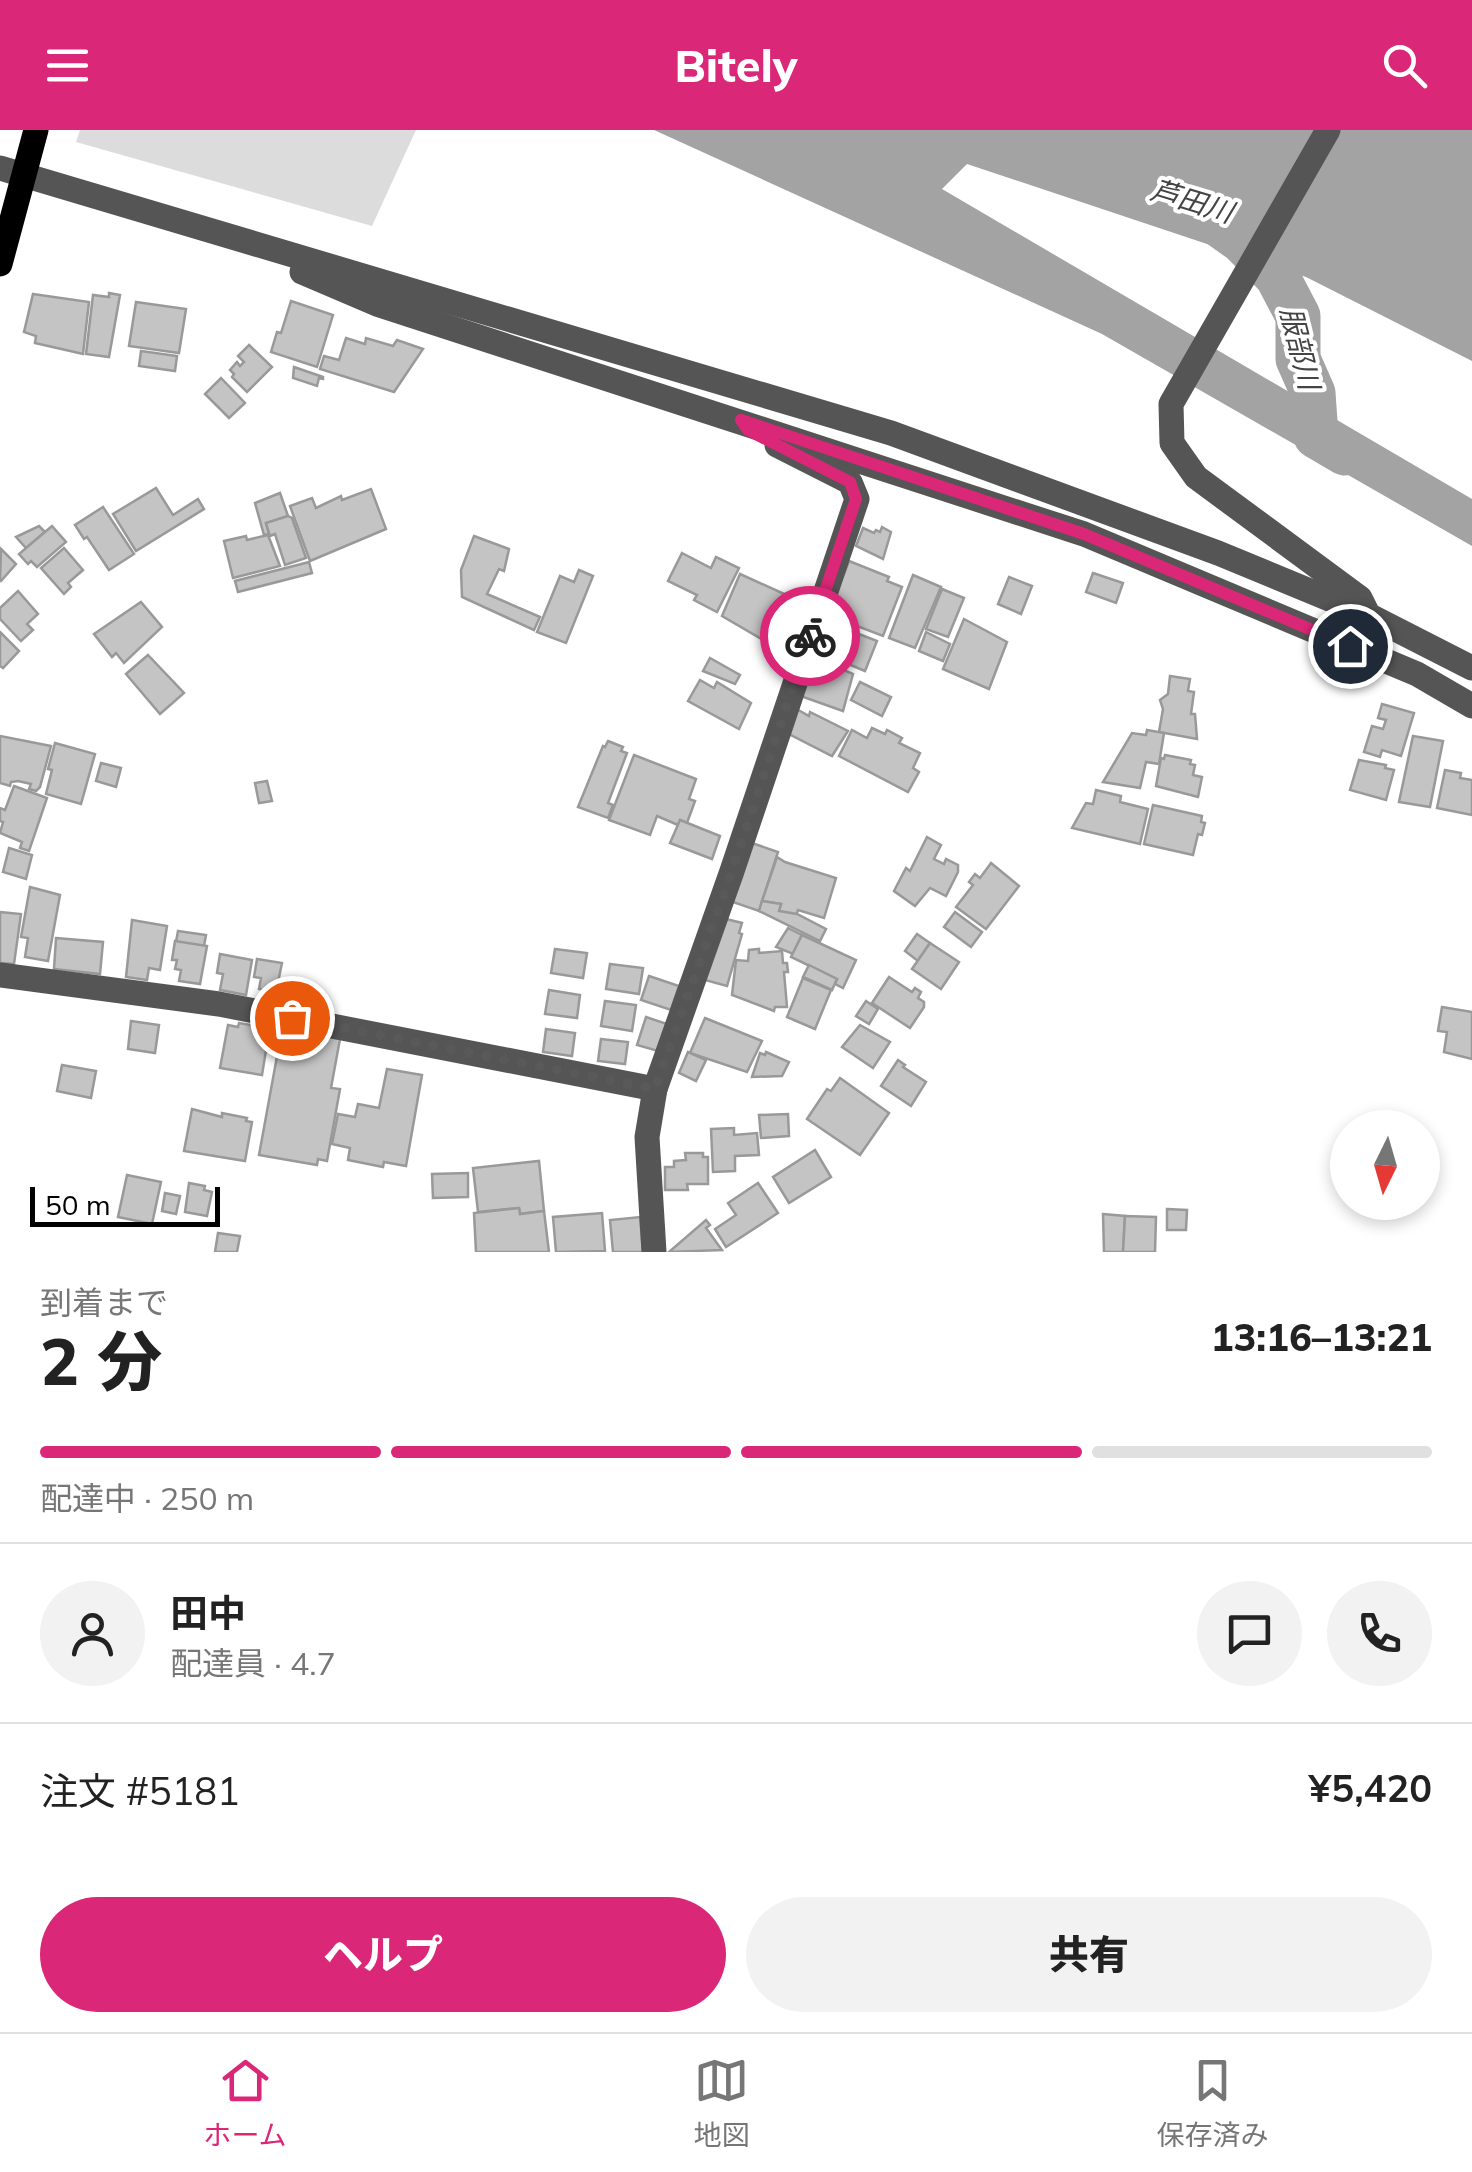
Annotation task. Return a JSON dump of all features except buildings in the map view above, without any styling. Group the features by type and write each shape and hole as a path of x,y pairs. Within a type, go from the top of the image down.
{"main road":[{"path":"0,264 23,156"}],"street":[{"path":"1328,130 1171,404 1172,443 1196,477 1360,598 1368,615"},
{"path":"23,156 86,194 891,433 1218,553 1368,615 1472,668"},
{"path":"86,194 89,208 96,214 302,272 378,304 1084,534 1417,674 1472,706"},
{"path":"654,1252 647,1136 655,1089 856,499 850,482 748,430 741,420"},
{"path":"1417,674 1472,724"},
{"path":"0,975 219,1004 655,1089"}],"shaded area":[{"path":"80,130 416,130 372,226 76,142"}],"water":[{"name":"芦田川","path":"654,130 1472,130 1472,361 1306,277 967,164 942,189 1472,499 1472,546 1102,334"}],"waterway":[{"name":"服部川","path":"1218,224 1242,241 1277,276 1298,316 1298,359 1313,393 1316,436 1345,453"}],"way so far":[{"path":"292,1018 655,1089 810,636"}],"route":[{"path":"810,636 856,499 855,490 850,482 748,430 741,420 1084,534 1350,646"}]}
